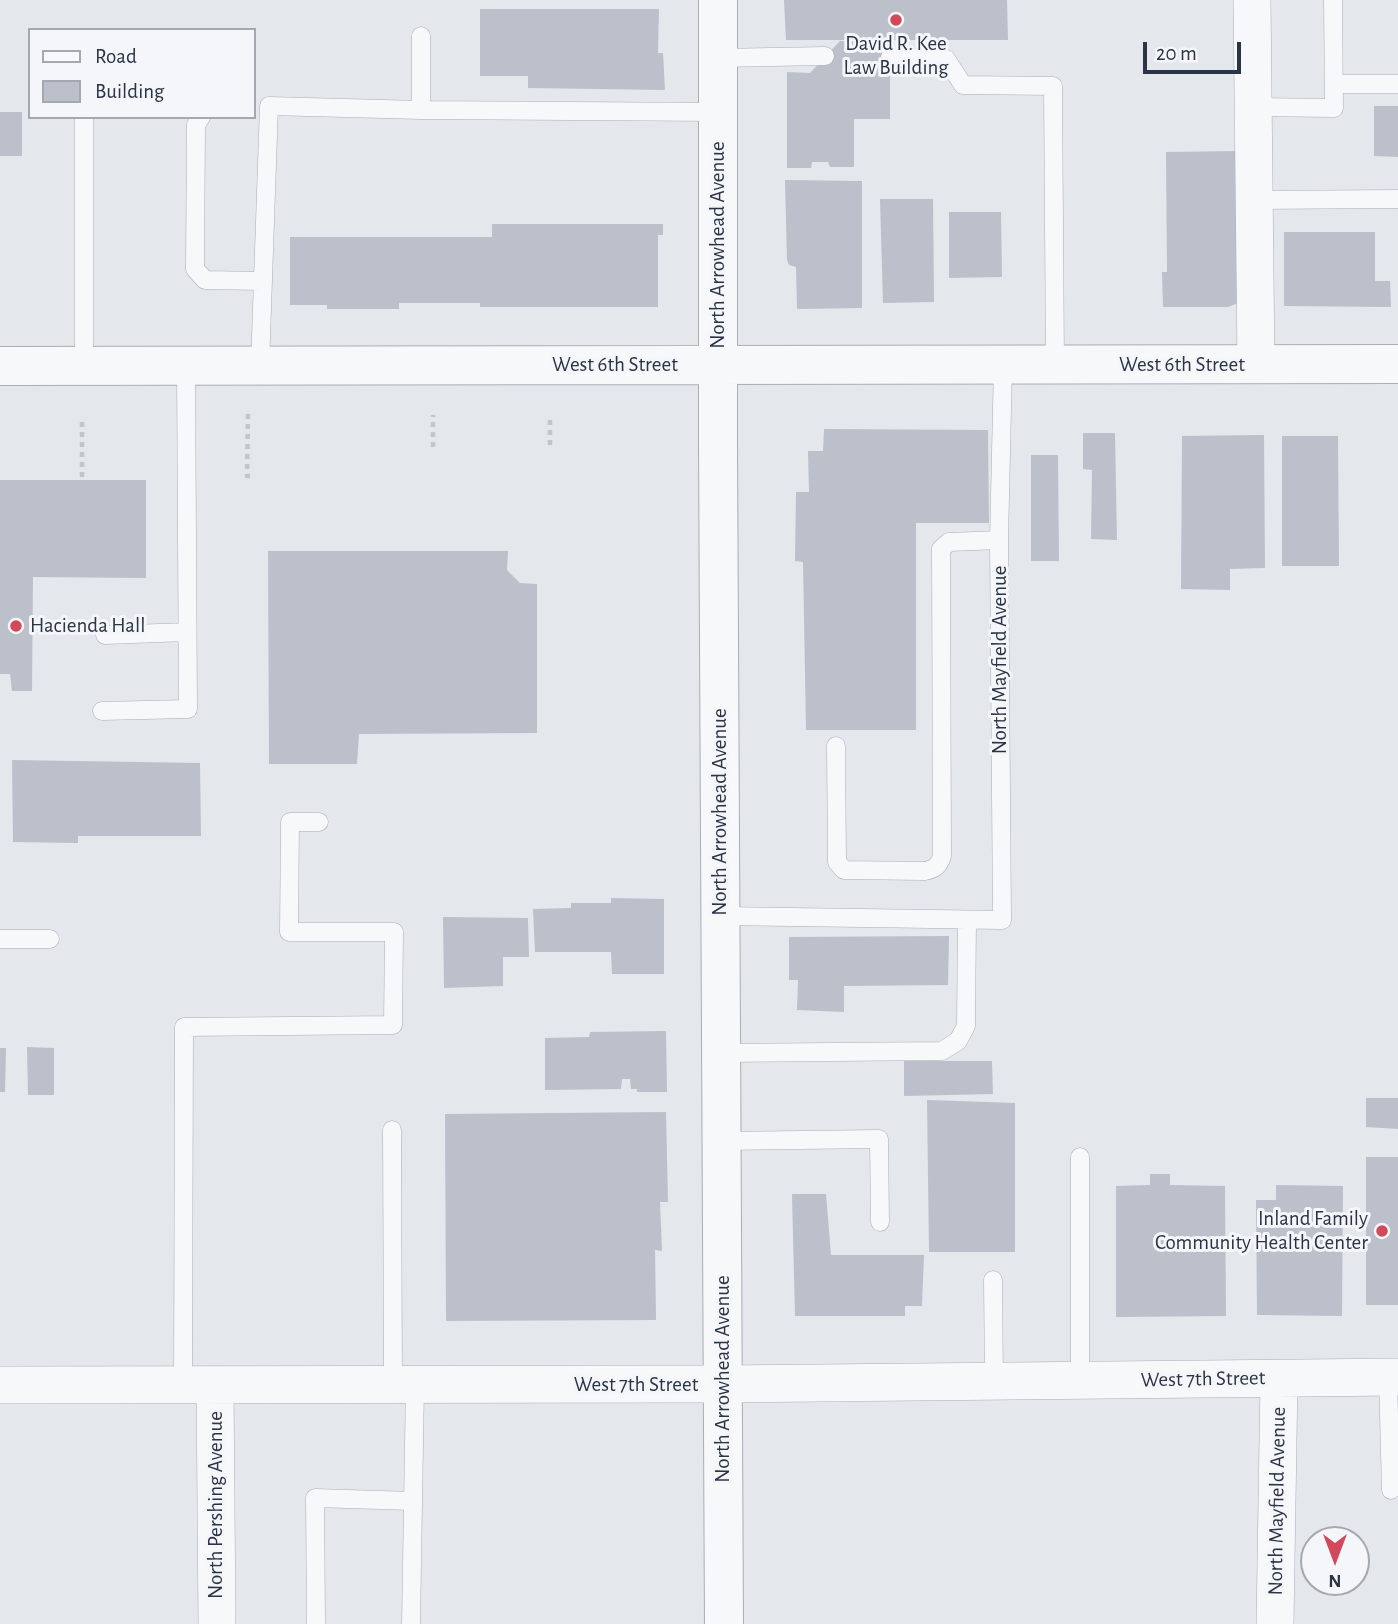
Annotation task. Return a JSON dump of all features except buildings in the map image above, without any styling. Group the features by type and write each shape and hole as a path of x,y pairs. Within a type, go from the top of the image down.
{"street":[{"name":"North Arrowhead Avenue","path":"718,0 724,1624"},
{"path":"1252,0 1255,364"},
{"name":"West 6th Street","path":"0,366 1398,364"},
{"name":"West 7th Street","path":"0,1385 724,1384 1393,1377"},
{"name":"North Mayfield Avenue","path":"1275,1624 1279,1378"},
{"name":"North Pershing Avenue","path":"199,1385 217,1624"}],"lane":[{"path":"1253,107 1334,108 1333,0"},
{"path":"421,36 421,110"},
{"path":"718,58 825,56"},
{"path":"890,57 946,59 963,85 1053,86 1055,365"},
{"path":"1334,84 1398,84"},
{"path":"260,366 261,106 718,112"},
{"path":"84,119 84,366"},
{"path":"200,119 196,125 195,269 205,280 262,281"},
{"path":"1254,200 1398,199"},
{"name":"North Mayfield Avenue","path":"967,920 1002,920 999,540 1003,365"},
{"path":"102,711 188,709 186,366"},
{"path":"835,746 837,862 844,870 934,869 942,856 941,549 949,542 999,540"},
{"path":"105,635 187,632"},
{"path":"199,1385 184,1027 393,1025 394,932 289,932 290,822 319,822"},
{"path":"721,916 967,920 966,1026 958,1041 942,1051 722,1052"},
{"path":"0,939 50,939"},
{"path":"392,1130 404,1385 413,1501 411,1624"},
{"path":"722,1141 879,1139 880,1222"},
{"path":"1080,1157 1080,1381"},
{"path":"993,1280 994,1382"},
{"path":"1391,1490 1393,1377"},
{"path":"316,1624 315,1498 413,1501"}],"path":[{"path":"248,414 247,477 251,477"},
{"path":"433,415 433,447"},
{"path":"550,416 550,445"},
{"path":"82,422 82,480"}],"place":[{"name":"David R. Kee Law Building","path":"896,20"},
{"name":"Hacienda Hall","path":"16,626"},
{"name":"Inland Family Community Health Center","path":"1382,1231"}]}
